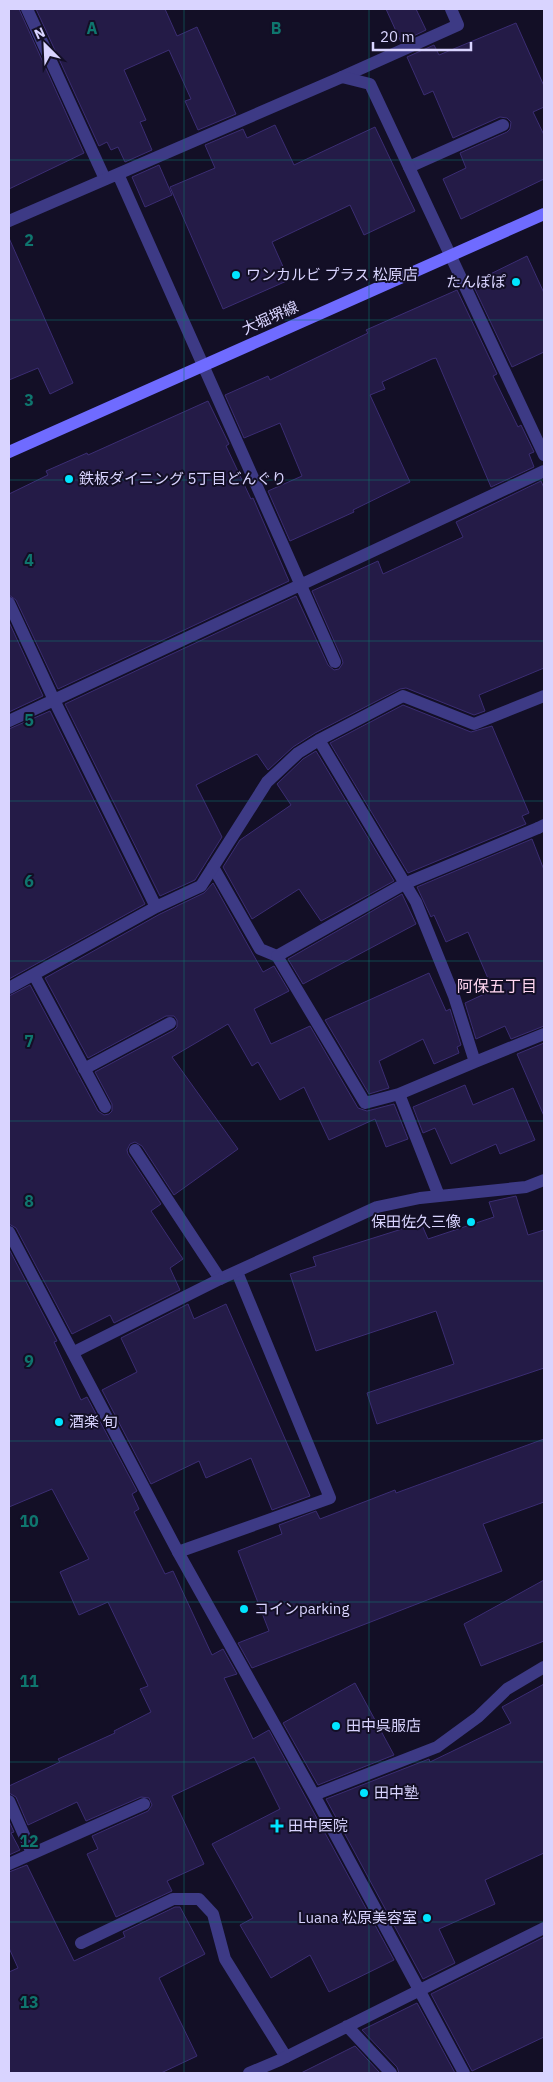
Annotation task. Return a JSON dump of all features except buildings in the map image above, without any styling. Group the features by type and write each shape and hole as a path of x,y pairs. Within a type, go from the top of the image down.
{"main road":[{"name":"大堀堺線","path":"9,452 544,214"}],"street":[{"path":"27,9 104,179"},
{"path":"9,220 458,25 451,9"},
{"path":"342,76 370,84 452,255 544,455"},
{"path":"409,167 503,125"},
{"path":"118,174 335,662"},
{"path":"9,722 544,471"},
{"path":"9,603 54,700 156,906"},
{"path":"9,988 156,906 201,886 266,782 298,753 320,740 403,696 474,724 544,696"},
{"path":"320,740 416,902 454,996 475,1062"},
{"path":"277,956 404,884 541,827"},
{"path":"213,866 260,948 277,956 365,1103 399,1094 544,1034"},
{"path":"34,975 104,1107"},
{"path":"84,1069 170,1023"},
{"path":"399,1094 439,1196"},
{"path":"135,1150 220,1280"},
{"path":"74,1352 220,1280 377,1207 439,1196 526,1187 544,1180"},
{"path":"9,1232 178,1552 314,1796 464,2073"},
{"path":"178,1552 330,1498 237,1272"},
{"path":"314,1796 437,1747 478,1717 507,1689 544,1667"},
{"path":"9,1801 32,1853"},
{"path":"9,1864 144,1804"},
{"path":"81,1943 173,1900 199,1898 214,1914 225,1958 286,2057"},
{"path":"257,2072 418,1989 544,1928"},
{"path":"347,2026 391,2073"}],"place":[{"name":"ワンカルビ プラス 松原店","path":"236,275"},
{"name":"たんぽぽ","path":"516,282"},
{"name":"鉄板ダイニング 5丁目どんぐり","path":"69,479"},
{"name":"保田佐久三像","path":"471,1222"},
{"name":"酒楽 旬","path":"59,1422"},
{"name":"コインparking","path":"244,1609"},
{"name":"田中呉服店","path":"336,1726"},
{"name":"田中塾","path":"364,1793"},
{"name":"田中医院","path":"277,1826"},
{"name":"Luana 松原美容室","path":"427,1918"}],"district":[{"name":"阿保五丁目","path":"497,986"}]}
